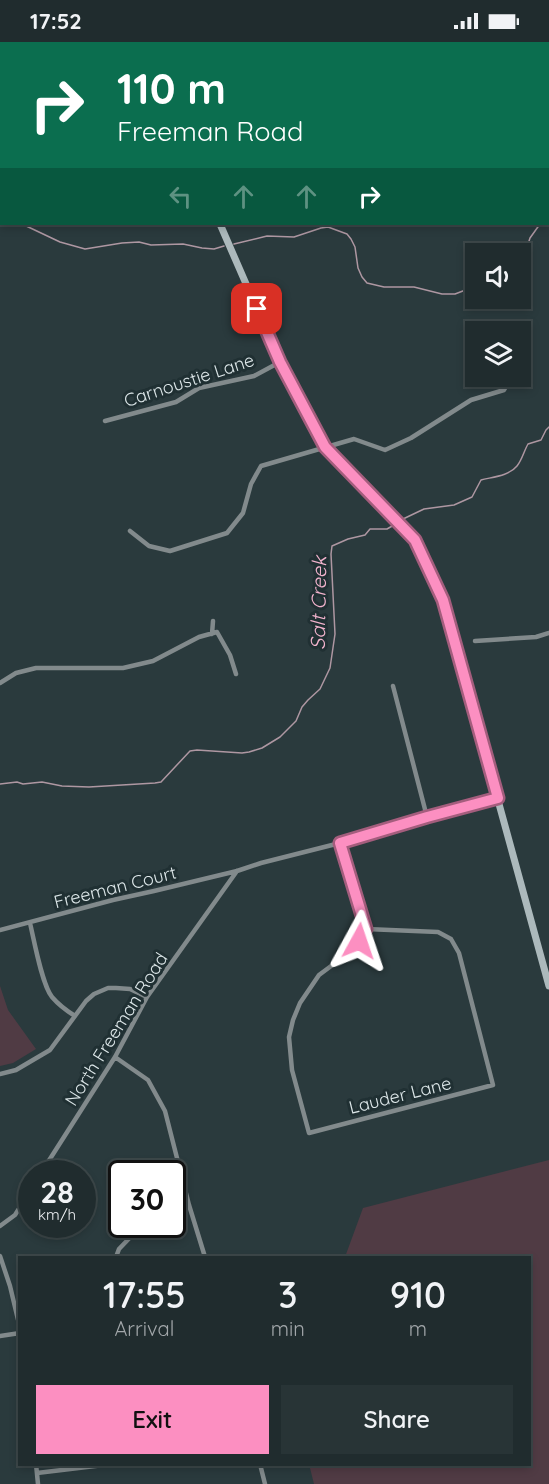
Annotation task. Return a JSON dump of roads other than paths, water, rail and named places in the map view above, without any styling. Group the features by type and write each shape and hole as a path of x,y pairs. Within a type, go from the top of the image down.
{"main road":[{"path":"220,225 280,362 325,447 415,540 443,600 549,986"}],"street":[{"name":"Carnoustie Lane","path":"105,421 176,402 199,388 254,376 280,362"},
{"path":"130,531 149,546 170,551 227,533 243,513 251,484 261,466 354,439 385,450 411,438 471,400 504,390 506,387"},
{"path":"212,634 213,621"},
{"path":"0,683 16,673 36,668 123,668 153,661 199,637 217,632 230,655 236,674"},
{"path":"475,641 536,637 549,633"},
{"path":"393,686 427,817"},
{"name":"Freeman Court","path":"0,930 113,900 237,871 498,798"},
{"path":"340,843 366,929"},
{"name":"North Freeman Road","path":"49,1160 116,1057 147,997 237,871"},
{"path":"30,923 46,987 52,997 75,1016"},
{"name":"Lauder Lane","path":"366,929 438,932 451,939 459,953 493,1086 309,1133 292,1070 290,1037 293,1020 300,1003 319,975 354,949 366,929"},
{"path":"0,1074 16,1070 50,1050 86,1001 94,994 108,988 130,990 147,997"},
{"path":"116,1057 148,1080 165,1111 205,1256"},
{"path":"0,1226 18,1210"},
{"path":"116,1256 119,1249 130,1238"},
{"path":"0,1256 18,1320"},
{"path":"0,1336 18,1333"},
{"path":"36,1466 38,1484"},
{"path":"37,1473 95,1466"},
{"path":"260,1466 265,1484"}],"waterway":[{"path":"24,225 60,242 85,249 139,242 151,245 183,244 214,249 224,246"},
{"path":"528,243 539,225"},
{"path":"234,244 267,236 294,237 328,227 347,234 351,239 355,247 358,268 367,283 384,287 414,287 442,294 455,294 465,290"},
{"name":"Salt Creek","path":"403,519 424,509 454,505 472,497 481,480 500,476 514,469 528,444 541,440 549,427"},
{"name":"Salt Creek","path":"0,784 42,782 62,786 89,787 161,782 190,751 249,752 262,748 280,737 296,721 302,707 320,689 330,668 335,634 332,546 365,535 370,529 387,529 394,525"}]}
